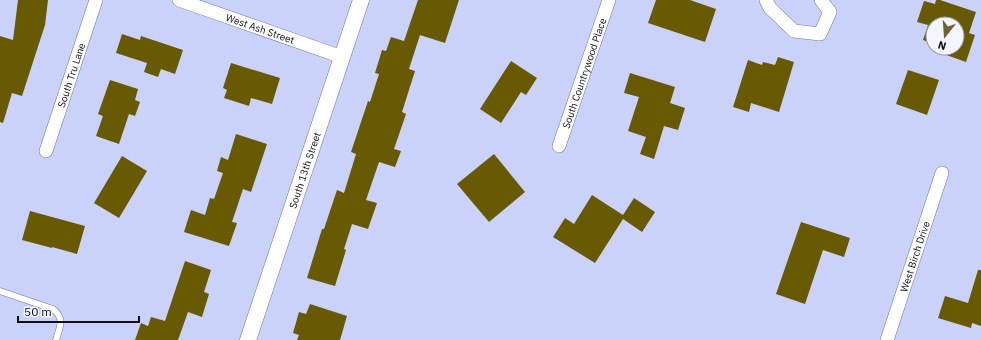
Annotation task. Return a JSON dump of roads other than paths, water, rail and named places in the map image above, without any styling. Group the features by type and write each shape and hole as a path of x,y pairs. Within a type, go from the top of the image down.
{"street":[{"name":"South Tru Lane","path":"46,151 96,0"},
{"name":"West Ash Street","path":"179,0 342,57"},
{"name":"South 13th Street","path":"248,340 361,0"},
{"name":"South Countrywood Place","path":"559,146 609,0"},
{"path":"766,0 770,8 794,31 820,34 830,12 821,0"},
{"name":"West Birch Drive","path":"888,340 942,173"}],"lane":[{"path":"0,291 53,309 60,315 61,322 56,340"}]}
